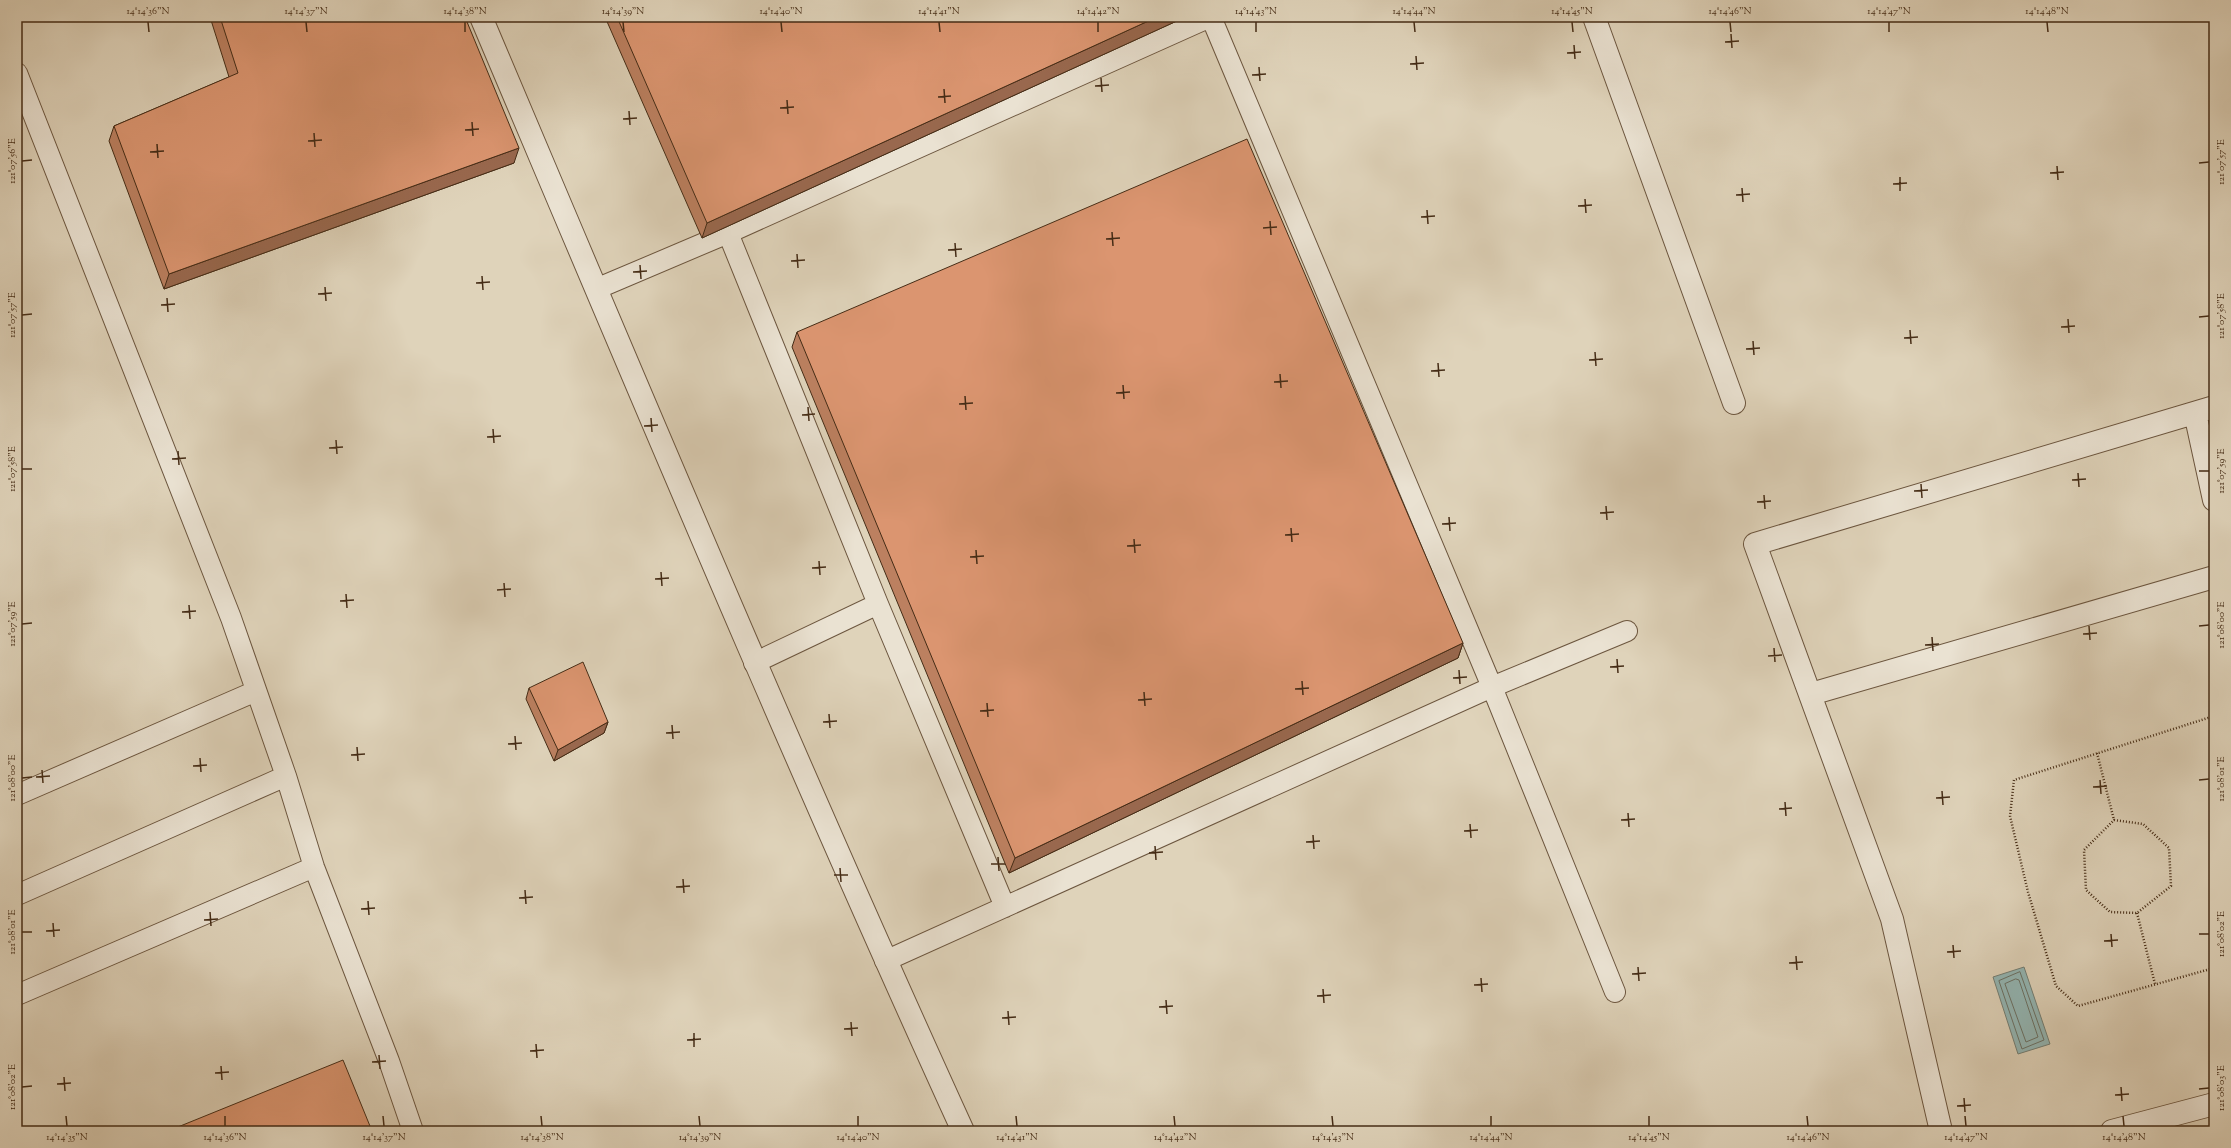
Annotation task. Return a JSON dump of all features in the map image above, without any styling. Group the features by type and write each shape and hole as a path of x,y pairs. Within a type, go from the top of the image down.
{"street":[{"path":"481,17 754,663 885,961 963,1131"},
{"path":"1594,17 1734,403"},
{"path":"1941,1131 1892,919 1755,544 2205,410 2214,500"},
{"path":"1811,694 2214,577"},
{"path":"2112,1131 2214,1104"}],"lane":[{"path":"596,289 728,233 1210,17 1492,687 1615,992"},
{"path":"17,73 231,618 286,776 314,867 389,1061 414,1131"},
{"path":"728,233 878,604 1005,907"},
{"path":"754,663 878,604"},
{"path":"885,961 1492,687 1627,631"},
{"path":"17,795 256,691"},
{"path":"17,895 286,776"},
{"path":"17,996 314,867"}],"path":[{"path":"2214,716 2014,780 2010,816 2028,892 2056,986 2078,1006 2214,968"},
{"path":"2096,753 2114,820"},
{"path":"2114,820 2143,824 2169,848 2171,886 2137,913 2110,912 2086,890 2084,850 2114,820"},
{"path":"2137,913 2155,984"}],"water":[{"path":"2024,967 2050,1044 2018,1054 1993,977"}],"building":[{"path":"220,17 465,17 519,148 169,274 114,126 238,73"},
{"path":"617,17 1157,17 707,223"},
{"path":"1247,139 1463,643 1015,858 797,332"},
{"path":"583,662 608,722 558,750 529,688"},
{"path":"343,1060 372,1131 168,1131"}]}
